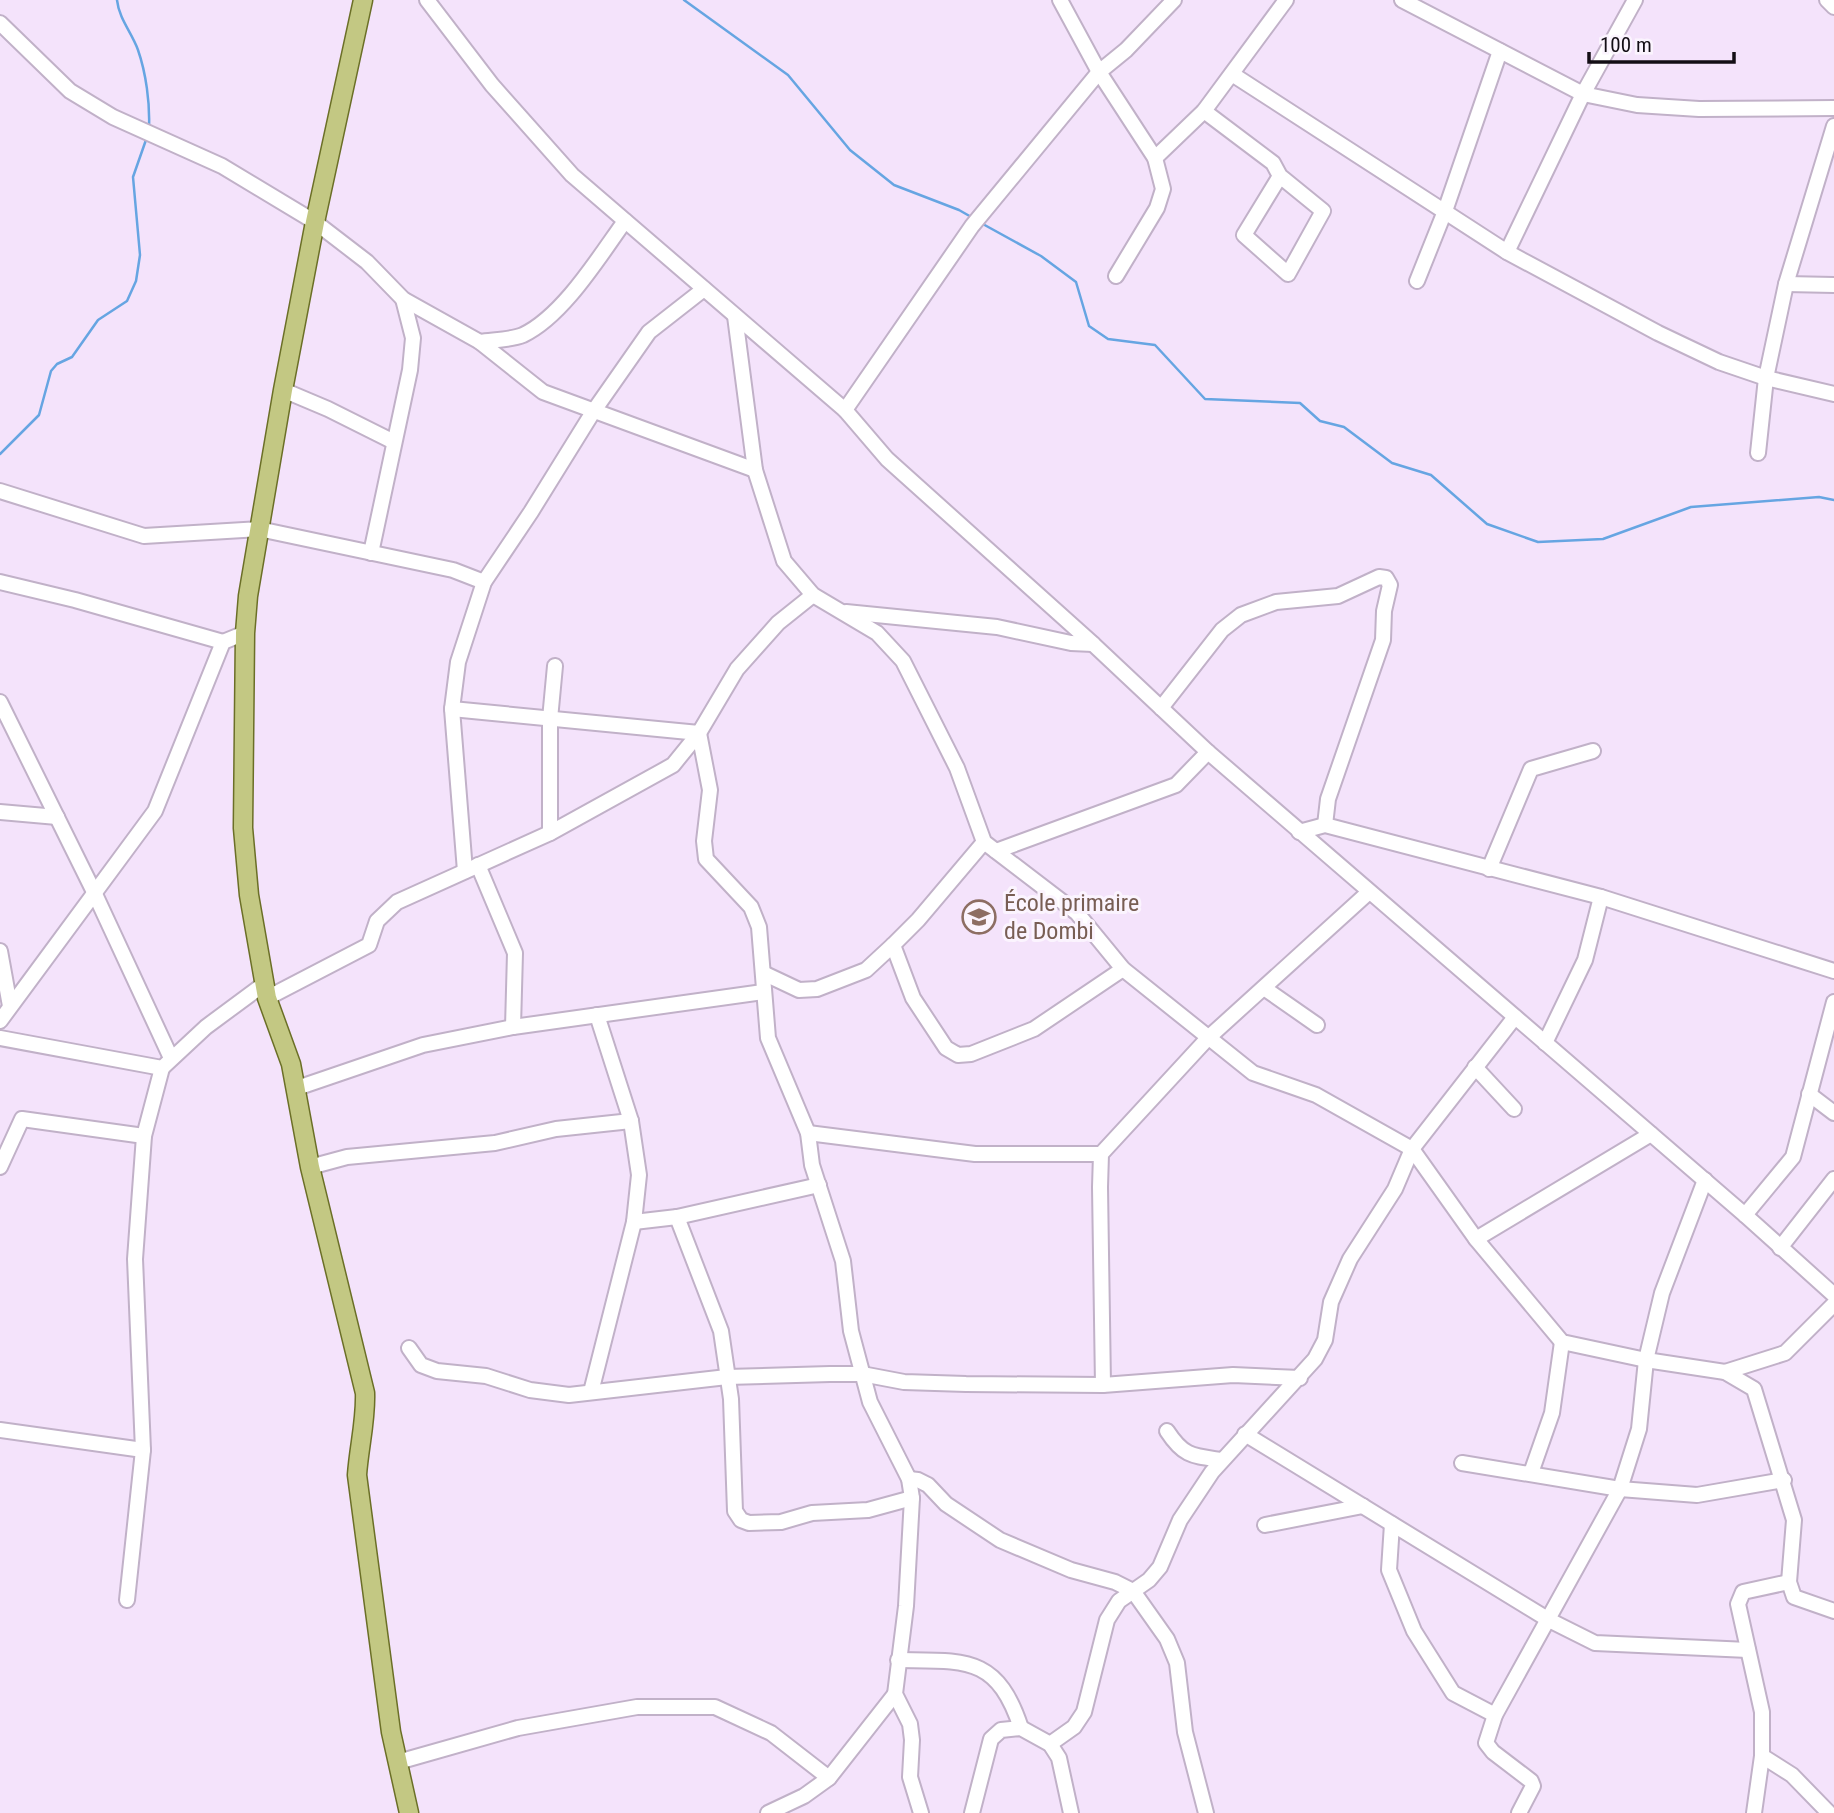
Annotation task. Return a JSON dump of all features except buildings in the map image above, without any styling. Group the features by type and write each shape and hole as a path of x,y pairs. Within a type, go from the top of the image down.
{"main road":[{"path":"363,0 315,222 258,529 245,633 243,828 249,895 265,991 297,1088 310,1167 365,1393 366,1415 357,1475 391,1732 409,1813"}],"street":[{"path":"427,0 492,85 563,164 625,221 845,410 887,459 1093,644 1208,752 1705,1180 1834,1295"},
{"path":"1060,0 1099,72 1155,158 1163,189 1157,208 1116,276"},
{"path":"845,410 972,226 1099,72 1126,50 1174,0"},
{"path":"1155,158 1204,111 1286,0"},
{"path":"1402,0 1583,94 1637,105 1699,109 1834,108"},
{"path":"1507,252 1583,94 1635,0"},
{"path":"1827,0 1834,7"},
{"path":"0,23 70,90 113,117 222,166 315,222 367,262 403,299 480,342 543,393 755,470"},
{"path":"1418,281 1500,51"},
{"path":"1232,74 1507,252 1658,333 1719,362 1834,394"},
{"path":"1204,111 1273,163 1280,176 1323,211 1288,274 1244,236 1280,176"},
{"path":"1758,453 1766,377 1786,284 1834,125"},
{"path":"480,342 521,336 539,325 571,294 625,221"},
{"path":"1786,284 1834,285"},
{"path":"513,1027 515,953 471,868 452,709 458,662 484,582 593,412 649,332 704,289"},
{"path":"371,553 410,370 413,338 403,299"},
{"path":"735,316 755,470 784,561 813,596 877,633 903,661 957,768 984,842 1077,913 1124,969 1253,1073 1316,1095 1412,1149 1476,1238 1562,1342 1646,1360 1726,1371 1785,1353 1834,1304"},
{"path":"283,390 328,408 394,442"},
{"path":"0,491 144,536 258,529 453,570 484,582"},
{"path":"1161,708 1222,631 1241,615 1276,602 1338,596 1380,577 1385,578 1390,585 1384,611 1383,640 1328,799 1325,825"},
{"path":"0,582 75,600 223,642 245,633"},
{"path":"127,1600 143,1450 135,1259 144,1136 167,1063 206,1027 265,991 369,946 377,921 397,902 550,833 673,765 699,733 737,669 778,623 813,596"},
{"path":"841,612 997,627 1071,643 1093,644"},
{"path":"0,1021 155,811 223,642"},
{"path":"550,833 550,719 555,666"},
{"path":"0,702 94,892 167,1063"},
{"path":"452,709 699,733"},
{"path":"699,733 710,790 704,841 706,859 751,907 759,927 768,1038 808,1133 812,1165 843,1261 851,1331 870,1402 909,1479 912,1498 905,1606 895,1694 910,1724 910,1777 920,1813"},
{"path":"1489,869 1531,769 1593,751"},
{"path":"996,851 1176,785 1208,752"},
{"path":"0,812 57,817"},
{"path":"1299,832 1325,825 1601,897 1834,971"},
{"path":"763,973 799,990 817,989 866,970 918,920 984,842"},
{"path":"1102,1385 1101,1154 1208,1038 1369,892"},
{"path":"1545,1043 1585,960 1601,897"},
{"path":"893,945 913,998 946,1048 958,1055 971,1054 1034,1029 1124,969"},
{"path":"0,951 9,1006"},
{"path":"1264,988 1317,1025"},
{"path":"297,1088 423,1045 513,1027 763,992"},
{"path":"1745,1215 1793,1157 1834,1002"},
{"path":"591,1392 634,1223 639,1175 631,1121 597,1015"},
{"path":"1051,1744 1074,1727 1084,1712 1107,1620 1119,1601 1149,1580 1160,1567 1180,1520 1222,1460 1315,1359 1325,1340 1331,1303 1350,1259 1395,1189 1412,1149 1515,1017"},
{"path":"0,1038 167,1063"},
{"path":"1475,1067 1514,1109"},
{"path":"1810,1094 1834,1113"},
{"path":"0,1167 22,1119 144,1136"},
{"path":"310,1167 347,1157 495,1143 556,1129 631,1121"},
{"path":"808,1133 975,1154 1101,1154"},
{"path":"1476,1238 1651,1134"},
{"path":"1780,1248 1834,1179"},
{"path":"1520,1813 1533,1786 1531,1781 1493,1752 1486,1743 1495,1715 1620,1489 1639,1429 1646,1360 1662,1293 1705,1180"},
{"path":"634,1223 677,1217 819,1185"},
{"path":"677,1217 721,1331 731,1399 736,1511 741,1520 749,1523 781,1522 812,1513 868,1510 912,1498"},
{"path":"1531,1473 1552,1413 1562,1342"},
{"path":"409,1348 421,1365 437,1371 486,1376 550,1394 569,1395 727,1377 862,1374 904,1382 1102,1385 1233,1375 1300,1378"},
{"path":"1726,1371 1754,1389 1784,1480 1794,1520 1789,1582 1794,1597 1834,1611"},
{"path":"0,1430 143,1450"},
{"path":"1167,1431 1177,1447 1191,1455 1222,1460"},
{"path":"1245,1434 1549,1620 1595,1643 1748,1650"},
{"path":"1462,1463 1620,1489 1697,1496 1784,1480"},
{"path":"909,1479 928,1485 946,1504 1000,1540 1071,1570 1115,1582 1133,1591 1167,1639 1177,1663 1185,1732 1206,1813"},
{"path":"1265,1525 1363,1506"},
{"path":"1392,1524 1389,1570 1414,1631 1453,1693 1495,1715"},
{"path":"1754,1813 1762,1756 1762,1712 1738,1604 1743,1591 1789,1582"},
{"path":"898,1661 958,1661 984,1670 1000,1684 1012,1703 1021,1728"},
{"path":"768,1813 804,1796 830,1778 895,1694"},
{"path":"398,1762 519,1728 638,1707 715,1707 771,1734 830,1778"},
{"path":"972,1813 991,1740 1001,1730 1021,1728 1051,1744 1059,1758 1071,1813"},
{"path":"1762,1756 1792,1775 1829,1813"}],"waterway":[{"path":"117,0 143,68 149,127"},
{"path":"684,0 788,75 850,150 894,185 973,218"},
{"path":"0,454 39,415 51,371 57,364 72,357 98,320 127,301 136,281 140,255 133,177 147,137"},
{"path":"981,223 1041,256 1076,282 1089,326 1108,339 1155,345 1205,399 1300,403 1320,421 1344,427 1392,463 1431,475 1487,524 1538,542 1603,539 1691,507 1819,497 1834,500"}],"place":[{"name":"École primaire de Dombi","path":"979,917"}]}
